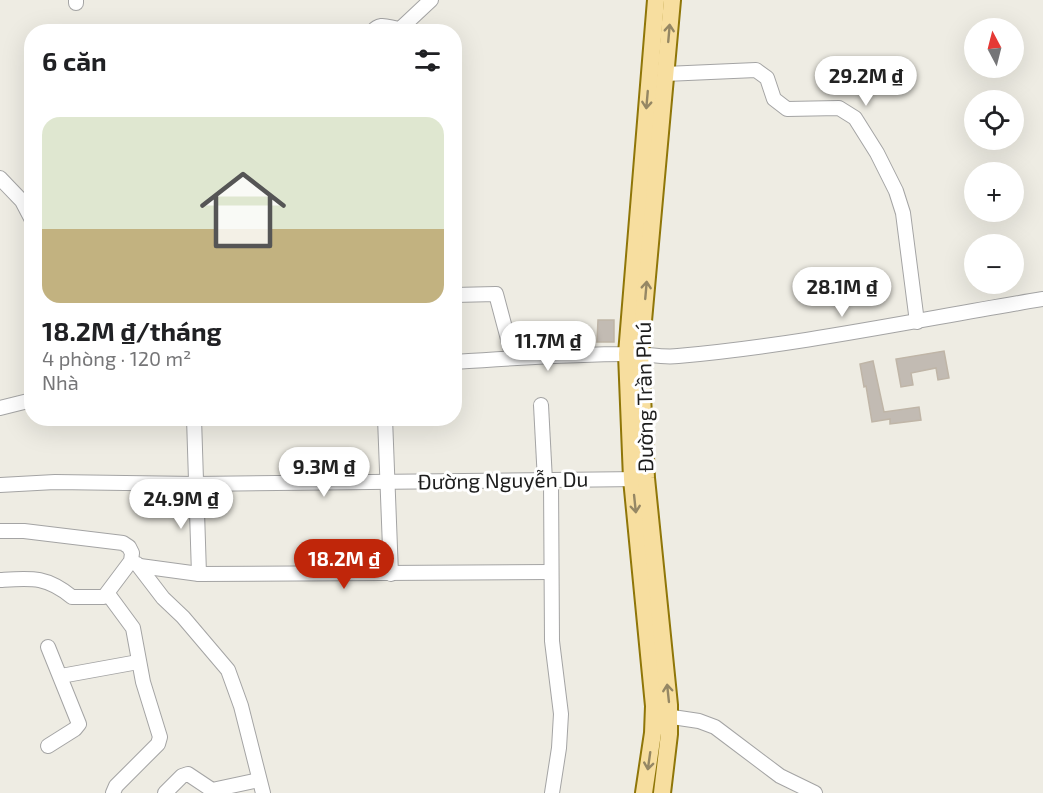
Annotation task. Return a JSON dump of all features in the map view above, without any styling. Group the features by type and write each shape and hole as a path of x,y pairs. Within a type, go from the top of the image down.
{"main road":[{"name":"Đường Trần Phú","path":"656,0 634,354 639,478 662,716 669,734 662,793"},
{"name":"Đường Trần Phú","path":"634,354 672,0"},
{"name":"Đường Trần Phú","path":"645,793 662,716"}],"street":[{"path":"405,24 431,0"},
{"path":"665,74 756,70 767,78 774,99 787,110 839,108 855,118 877,153 900,201 917,322"},
{"path":"0,178 24,205"},
{"path":"462,295 496,294 513,357"},
{"path":"462,361 513,357 634,354 674,357 722,352 917,322 1043,299"},
{"path":"0,408 24,402"},
{"path":"541,405 548,481 552,641 561,714 559,748 552,793"},
{"path":"194,426 199,574"},
{"path":"385,426 391,573"},
{"name":"Đường Nguyễn Du","path":"0,485 55,482 195,484 639,478"},
{"path":"0,531 24,531 123,543 129,547 135,563 163,598 183,617 228,670 241,706 261,787 212,790 188,774 182,776 165,793"},
{"path":"135,563 199,574 551,572"},
{"path":"0,580 43,580 61,588 72,597 93,599 108,594 135,563"},
{"path":"108,594 133,628 138,662 160,737 158,744 116,786 114,793"},
{"path":"48,647 79,724 48,746"},
{"path":"60,676 138,662"},
{"path":"662,716 699,721 716,727 780,776 815,793"}],"building":[{"path":"598,320 614,320 614,342 597,342"},
{"path":"944,351 949,378 938,380 936,368 911,373 913,385 901,387 896,359"},
{"path":"873,361 884,412 919,407 921,420 890,424 890,419 872,422 860,364"}]}
